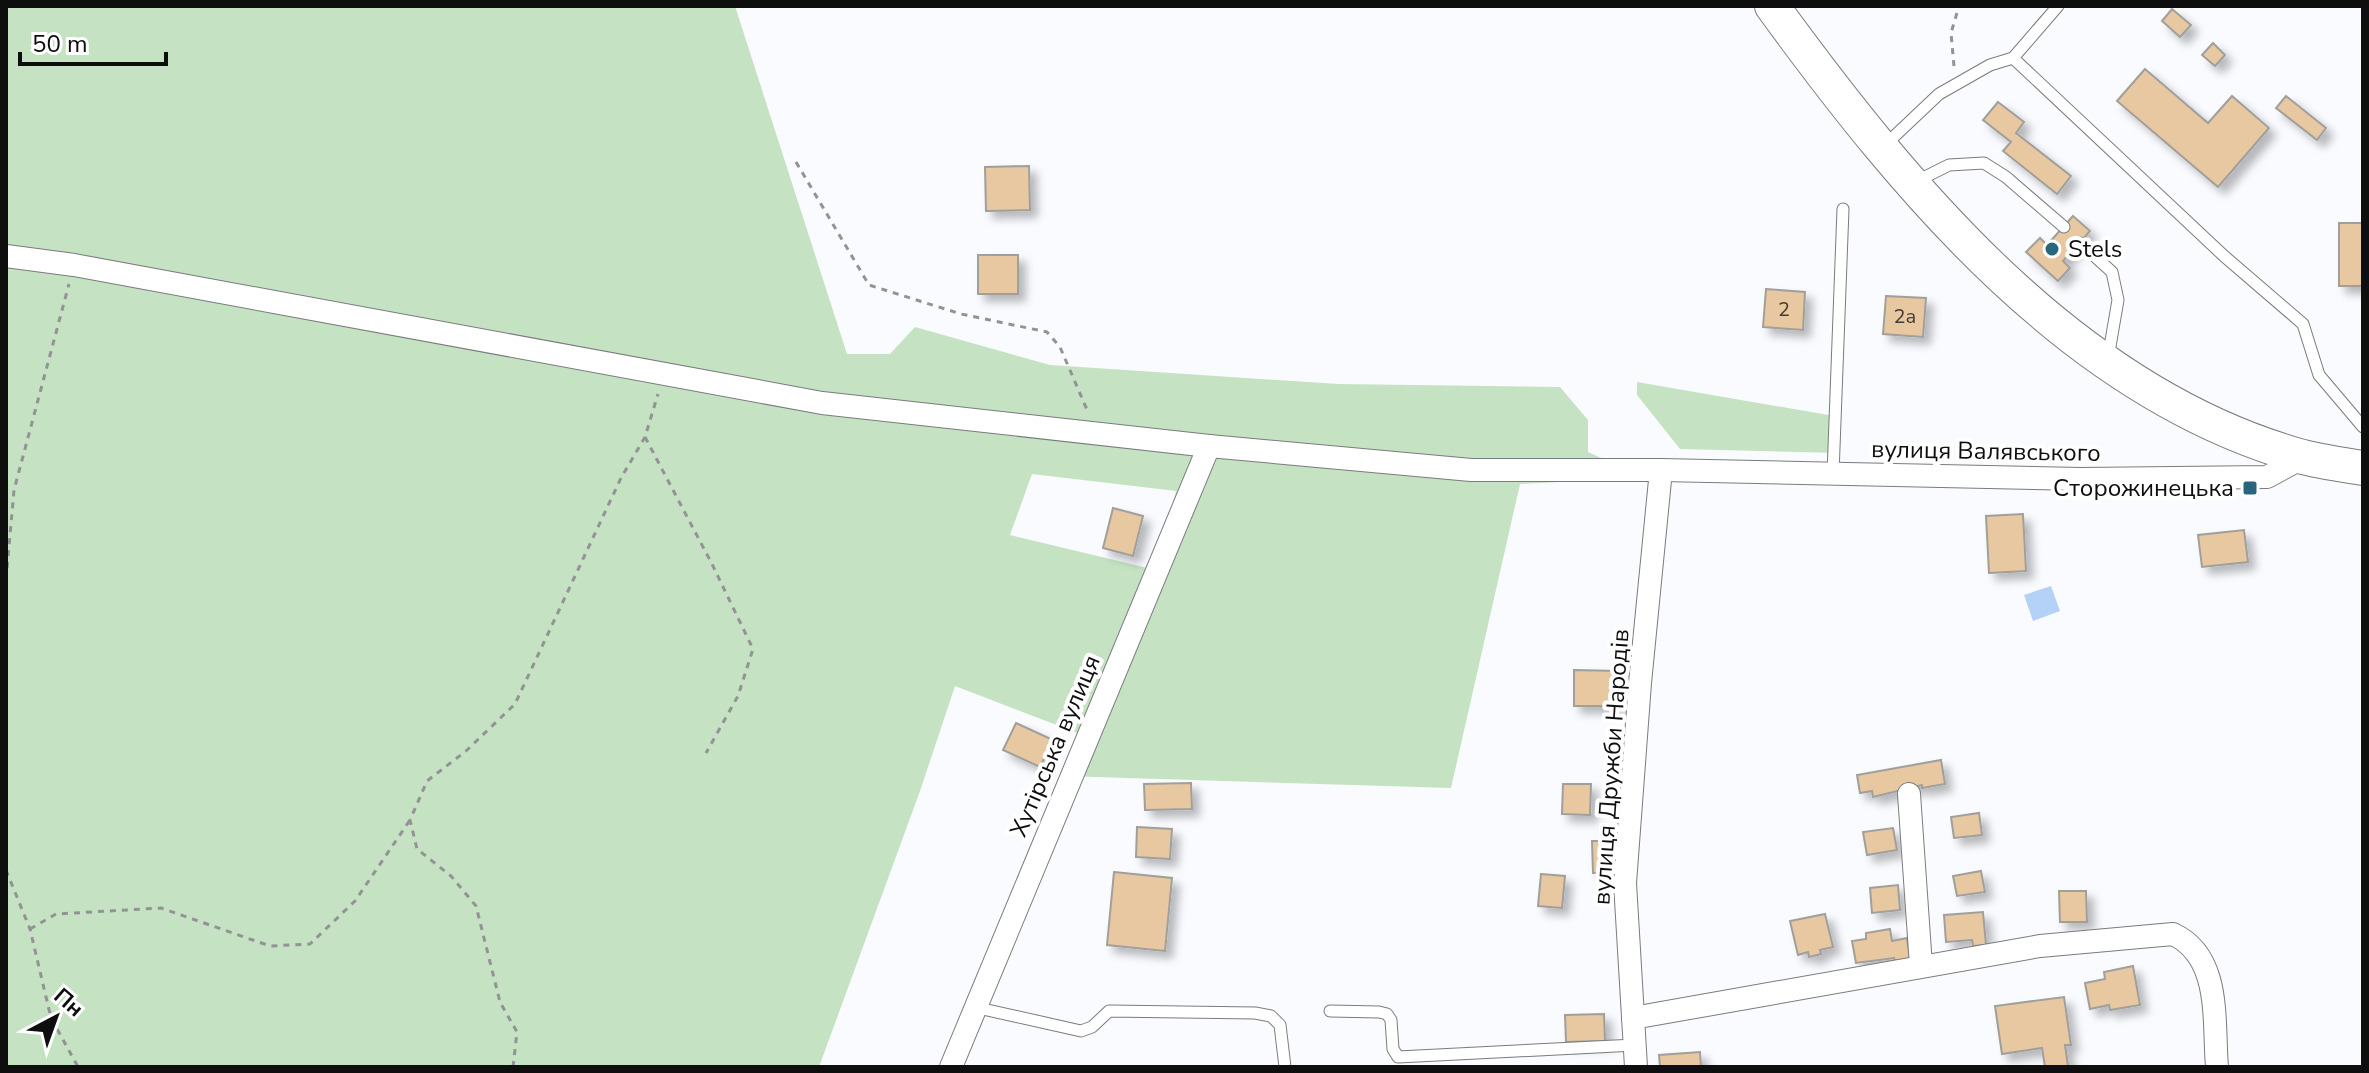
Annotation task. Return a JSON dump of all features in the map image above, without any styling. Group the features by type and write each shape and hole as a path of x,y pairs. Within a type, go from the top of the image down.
{"main road":[{"path":"1772,6 1881,149 1973,250 2022,297 2107,362 2186,411 2304,457 2363,468"}],"street":[{"name":"вулиця Валявського","path":"6,256 74,265 822,403 1209,446 1471,470 1661,470 2081,479 2267,477 2304,457"},
{"name":"Хутірська вулиця","path":"951,1067 1209,446"},
{"name":"вулиця Дружби Народів","path":"1636,1056 1625,883 1640,683 1661,470"},
{"path":"1909,794 1921,966"},
{"path":"1633,1018 2040,946 2173,934 2187,940 2209,973 2217,1067"}],"lane":[{"path":"1881,149 1939,94 1990,65 2013,58 2058,6"},
{"path":"2013,58 2224,256 2303,324 2319,375 2363,427"},
{"path":"1912,183 1949,165 1984,163 2006,177 2064,227"},
{"path":"1833,474 1843,209"},
{"path":"2080,243 2112,272 2118,300 2107,362"},
{"path":"974,1007 1081,1031 1092,1027 1109,1011 1255,1013 1271,1016 1280,1025 1285,1067"},
{"path":"1330,1011 1387,1014 1391,1020 1393,1049 1398,1057 1636,1056"}],"path":[{"path":"1939,94 1955,65 1951,33 1959,6"},
{"path":"796,162 869,285 961,314 1047,332 1060,347 1097,434"},
{"path":"6,580 14,490 74,265"},
{"path":"30,929 56,914 161,908 270,946 310,944 355,901 410,820 427,781 466,751 515,704 621,478 645,437 664,375"},
{"path":"645,437 753,649 738,696 706,753"},
{"path":"410,820 417,849 451,876 476,906 500,1002 517,1032 513,1067"},
{"path":"6,870 30,929 51,1018 78,1067"}],"green space":[{"path":"6,6 735,6 847,354 890,354 915,327 1050,365 1338,384 1560,387 1588,420 1588,452 1646,478 1520,484 1451,788 1063,776 1080,734 955,686 819,1067 6,1067","holes":["1032,474 1176,491 1164,543 1152,569 1010,535"]},
{"path":"1637,382 1840,417 1838,453 1680,449 1637,395"}],"water":[{"path":"2051,586 2060,611 2033,621 2024,595"}],"building":[{"path":"2172,9 2191,25 2180,37 2162,21"},
{"path":"2213,43 2225,55 2215,66 2202,55"},
{"path":"2145,69 2208,123 2232,96 2269,128 2218,187 2117,101"},
{"path":"2286,96 2326,128 2317,140 2276,108"},
{"path":"1998,102 2024,122 2016,133 2071,176 2057,194 2003,151 2011,142 1983,120"},
{"path":"1029,166 1030,210 986,211 985,167"},
{"name":"Stels","path":"2073,216 2090,231 2063,261 2070,268 2058,281 2026,252 2040,238 2047,245"},
{"path":"2339,223 2363,223 2363,286 2339,286"},
{"path":"978,255 1018,255 1018,294 978,294"},
{"path":"1766,289 1805,292 1803,330 1763,327"},
{"path":"1886,296 1926,298 1923,337 1883,334"},
{"path":"1113,508 1143,516 1133,556 1103,548"},
{"path":"2023,514 2026,571 1989,573 1986,516"},
{"path":"2244,530 2248,562 2202,567 2198,535"},
{"path":"1574,670 1619,671 1619,706 1574,706"},
{"path":"1016,723 1053,740 1040,767 1003,750"},
{"path":"1941,760 1945,784 1922,788 1922,785 1873,797 1872,791 1860,793 1857,775"},
{"path":"1191,783 1192,809 1145,810 1144,784"},
{"path":"1563,784 1591,784 1590,815 1562,814"},
{"path":"1979,813 1982,835 1954,838 1951,817"},
{"path":"1137,827 1172,829 1170,859 1136,857"},
{"path":"1893,828 1897,850 1867,855 1863,832"},
{"path":"1592,841 1612,841 1612,873 1593,873"},
{"path":"1981,871 1985,892 1957,896 1953,876"},
{"path":"1114,872 1172,878 1165,951 1107,945"},
{"path":"1541,874 1565,876 1562,908 1538,906"},
{"path":"1898,885 1900,910 1872,913 1870,888"},
{"path":"2059,891 2086,891 2087,922 2060,922"},
{"path":"1983,912 1986,945 1973,946 1972,940 1946,942 1944,915"},
{"path":"1825,914 1833,947 1809,957 1808,952 1798,955 1790,921"},
{"path":"1890,929 1892,941 1907,938 1910,959 1856,963 1852,941 1866,939 1866,933"},
{"path":"2133,966 2140,1005 2110,1010 2109,1005 2090,1009 2085,983 2105,979 2104,972"},
{"path":"2064,997 2071,1045 2065,1045 2068,1066 2045,1067 2042,1048 2002,1054 1995,1006"},
{"path":"1604,1014 1605,1041 1566,1042 1565,1015"},
{"path":"1700,1052 1701,1067 1660,1067 1659,1055"}],"place":[{"name":"Stels","path":"2052,249"},
{"name":"Сторожинецька","path":"2250,488"}]}
